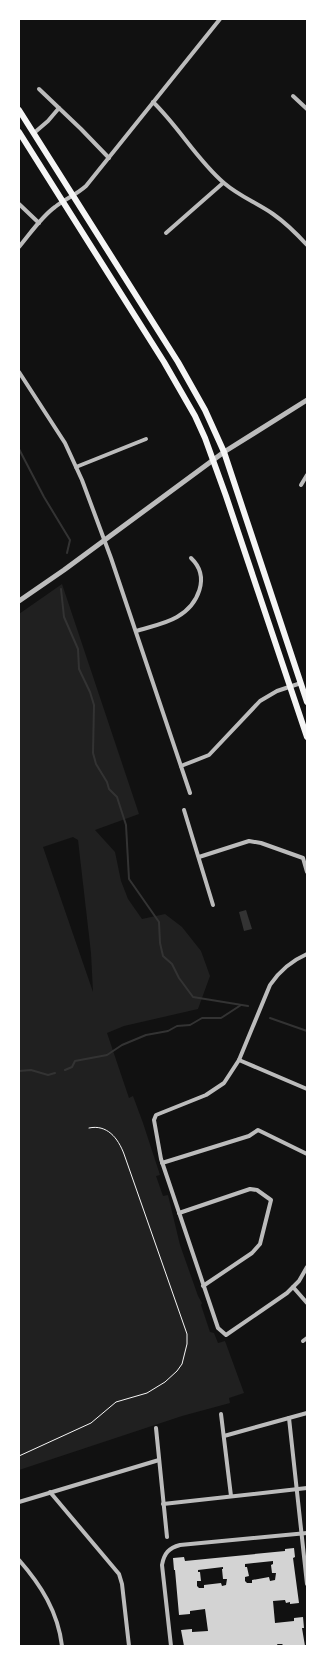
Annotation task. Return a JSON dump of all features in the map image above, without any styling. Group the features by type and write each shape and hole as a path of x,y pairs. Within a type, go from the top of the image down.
{"main road":[{"path":"19,110 195,389 224,452 307,702"},
{"path":"19,132 183,393 195,416 213,460 307,737"}],"street":[{"path":"19,247 48,212 74,196 86,186 220,19"},
{"path":"39,89 86,133 109,158"},
{"path":"293,96 307,109"},
{"path":"153,102 166,114 209,168 223,183 247,200 282,220 307,245"},
{"path":"34,133 48,121 59,108"},
{"path":"166,233 223,183"},
{"path":"19,204 39,223"},
{"path":"19,372 65,443 76,467 104,539 190,793"},
{"path":"19,601 64,570 104,539 224,452 307,400"},
{"path":"76,467 146,439"},
{"path":"301,485 307,475"},
{"path":"136,631 172,620 186,611 192,604 197,596 202,580 199,567 191,558"},
{"path":"181,766 209,755 260,701 277,691 301,683"},
{"path":"184,810 213,905"},
{"path":"199,858 249,841 261,843 303,858 307,872"},
{"path":"307,954 289,963 276,976 263,1000 239,1060 229,1077 216,1090 206,1096 156,1115 154,1120 162,1163 218,1328 226,1334 287,1293 299,1281 307,1267"},
{"path":"239,1060 307,1089"},
{"path":"162,1163 248,1136 258,1130 307,1154"},
{"path":"179,1212 250,1188 258,1190 271,1200 260,1244 252,1253 203,1286"},
{"path":"293,1287 307,1303"},
{"path":"224,1436 307,1413"},
{"path":"221,1414 231,1496"},
{"path":"289,1418 307,1584"},
{"path":"156,1428 166,1537"},
{"path":"19,1502 159,1460"},
{"path":"163,1504 307,1488"},
{"path":"50,1492 119,1574 122,1584 129,1646"},
{"path":"171,1646 162,1565 165,1553 169,1549 180,1545 307,1532"},
{"path":"19,1560 44,1592 57,1622 62,1646"}],"path":[{"path":"19,1456 91,1423 116,1402 154,1389 177,1371 186,1354 187,1334 123,1150 117,1138 106,1130 100,1127 89,1128"}],"shaded area":[{"path":"62,584 139,814 95,830 115,852 121,881 128,899 142,919 165,914 182,927 201,951 210,976 198,1009 124,1026 107,1033 129,1098 133,1096 143,1123 160,1175 156,1176 163,1196 168,1195 180,1245 198,1296 202,1303 201,1305 210,1332 214,1333 218,1343 225,1341 244,1393 229,1398 230,1403 182,1416 19,1470 19,614","holes":["73,837 78,840 91,953 93,992 43,847"]},
{"path":"246,910 252,929 244,931 239,912"}],"building":[{"path":"294,1548 295,1557 293,1558 299,1603 290,1604 290,1602 286,1603 285,1600 273,1601 275,1623 294,1621 294,1618 303,1617 304,1628 302,1628 305,1646 284,1646 282,1644 277,1644 278,1646 184,1646 181,1630 192,1629 192,1632 208,1631 205,1609 190,1611 190,1614 179,1615 173,1558 184,1557 185,1561 285,1551 285,1549","holes":["273,1561 273,1564 271,1565 272,1573 276,1573 275,1580 270,1581 269,1577 252,1580 252,1583 247,1583 245,1581 245,1577 249,1576 245,1564","223,1567 223,1579 227,1579 226,1585 222,1586 221,1583 204,1585 204,1588 199,1588 197,1586 197,1581 201,1581 200,1572 198,1572 198,1570"]}],"waterway":[{"path":"19,449 44,497 70,540 67,553"},
{"path":"61,589 64,617 78,649 79,669 90,692 94,705 93,753 96,764 107,782 109,789 117,797 126,825 129,879 159,922 160,943 163,956 172,964 179,978 193,997 248,1006"},
{"path":"65,1070 72,1067 75,1061 107,1055 122,1045 146,1035 168,1031 177,1026 190,1025 202,1018 221,1018 241,1005"},
{"path":"270,1018 307,1031"},
{"path":"19,1071 31,1070 48,1075 55,1073"}]}
